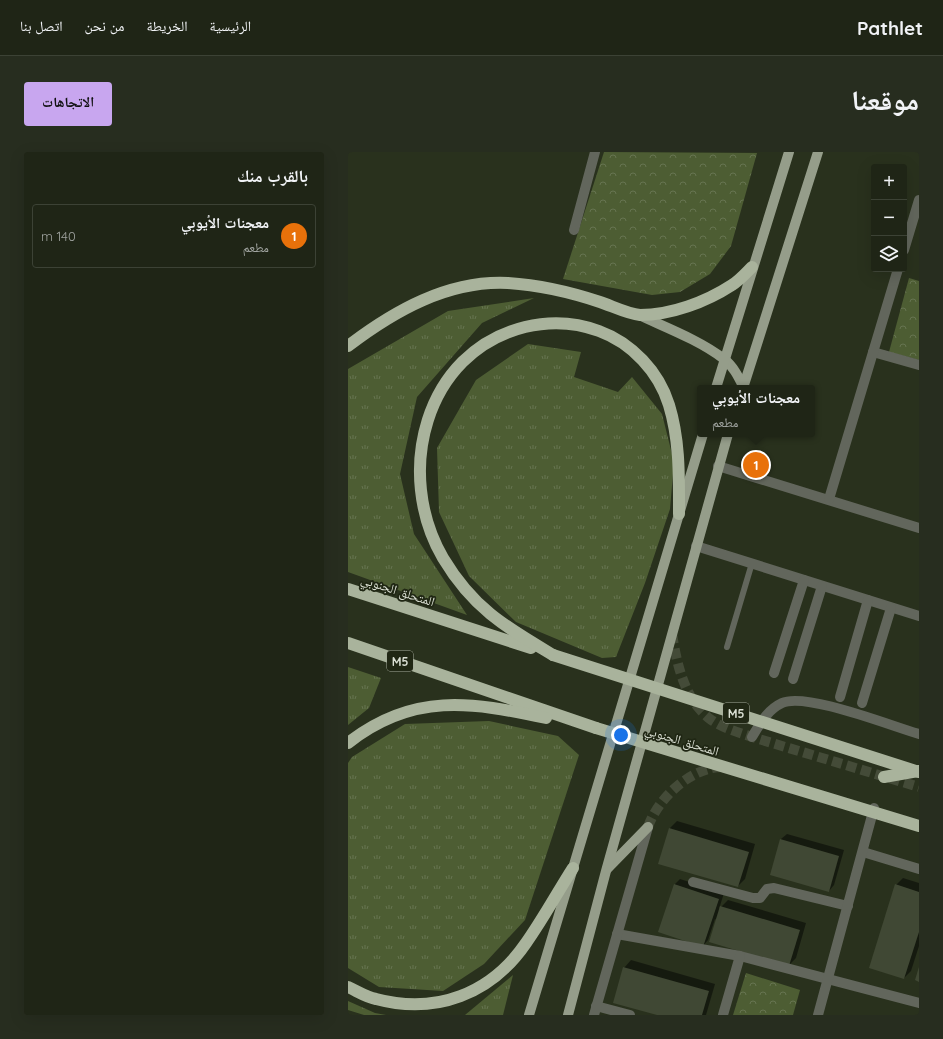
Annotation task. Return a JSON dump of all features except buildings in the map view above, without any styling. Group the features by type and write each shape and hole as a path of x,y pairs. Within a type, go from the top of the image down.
{"highway":[{"path":"348,346 389,317 423,299 464,286 507,283 552,289 639,315 665,312 689,306 709,298 732,285 752,268"},
{"path":"553,655 492,618 472,598 442,557 430,529 422,501 422,441 430,413 443,387 460,364 483,344 510,331 539,324 565,322 590,327 626,344 642,360 654,376 669,404 679,456 679,514"},
{"name":"المتحلق الجنوبي","path":"348,589 919,771"},
{"name":"المتحلق الجنوبي","path":"348,643 596,728 919,826"},
{"path":"348,743 383,720 408,710 438,706 498,708 596,728"},
{"path":"884,777 919,771"},
{"path":"348,987 375,999 404,1005 433,1005 462,998 489,983 526,944 573,868"}],"main road":[{"path":"717,385 789,152"},
{"path":"744,385 818,152"},
{"path":"639,315 706,348 724,359 736,372 742,385"},
{"path":"529,1015 702,437"},
{"path":"568,1015 606,871 727,437"},
{"path":"606,871 648,827"}],"street":[{"path":"574,230 595,152"},
{"path":"907,240 919,200"},
{"path":"829,499 897,272"},
{"path":"873,352 919,365"},
{"path":"718,466 919,528"},
{"path":"696,546 919,616"},
{"path":"774,673 804,580"},
{"path":"793,679 822,586"},
{"path":"840,697 868,600"},
{"path":"862,703 891,608"},
{"path":"752,737 766,715 774,708 783,703 795,700 823,705 919,733"},
{"path":"818,1015 874,808"},
{"path":"630,1015 595,1011 648,827"},
{"path":"863,852 919,869"},
{"path":"693,882 753,898 760,898 767,889 774,888 848,906"},
{"path":"616,934 740,956 919,1003"},
{"path":"722,1015 740,956"}],"lane":[{"path":"727,647 752,563"}],"green space":[{"path":"604,152 757,153 731,246 710,274 680,292 652,295 563,279"},
{"path":"909,278 919,281 919,360 889,352"},
{"path":"534,298 482,323 417,397 400,474 414,534 467,615 348,572 348,369 448,311"},
{"path":"528,344 581,352 574,377 618,392 632,377 662,414 674,462 670,509 645,583 616,657 602,658 516,622 469,576 439,512 437,448 476,380"},
{"path":"348,667 381,678 369,708 348,725"},
{"path":"489,721 558,736 579,755 525,920 484,964 443,991 379,987 348,968 348,763 352,757 405,724"},
{"path":"746,973 800,990 793,1015 733,1015"},
{"path":"513,975 503,1015 465,1015"},
{"path":"348,1001 375,1013 386,1015 364,1015 348,1010"}],"tunnel":[{"path":"672,634 676,657 683,680 694,702 710,719 730,730 919,787"},
{"path":"648,827 659,805 677,786 699,772 711,768 723,767"}],"place":[{"name":"معجنات الأيوبي","path":"756,465"}]}
